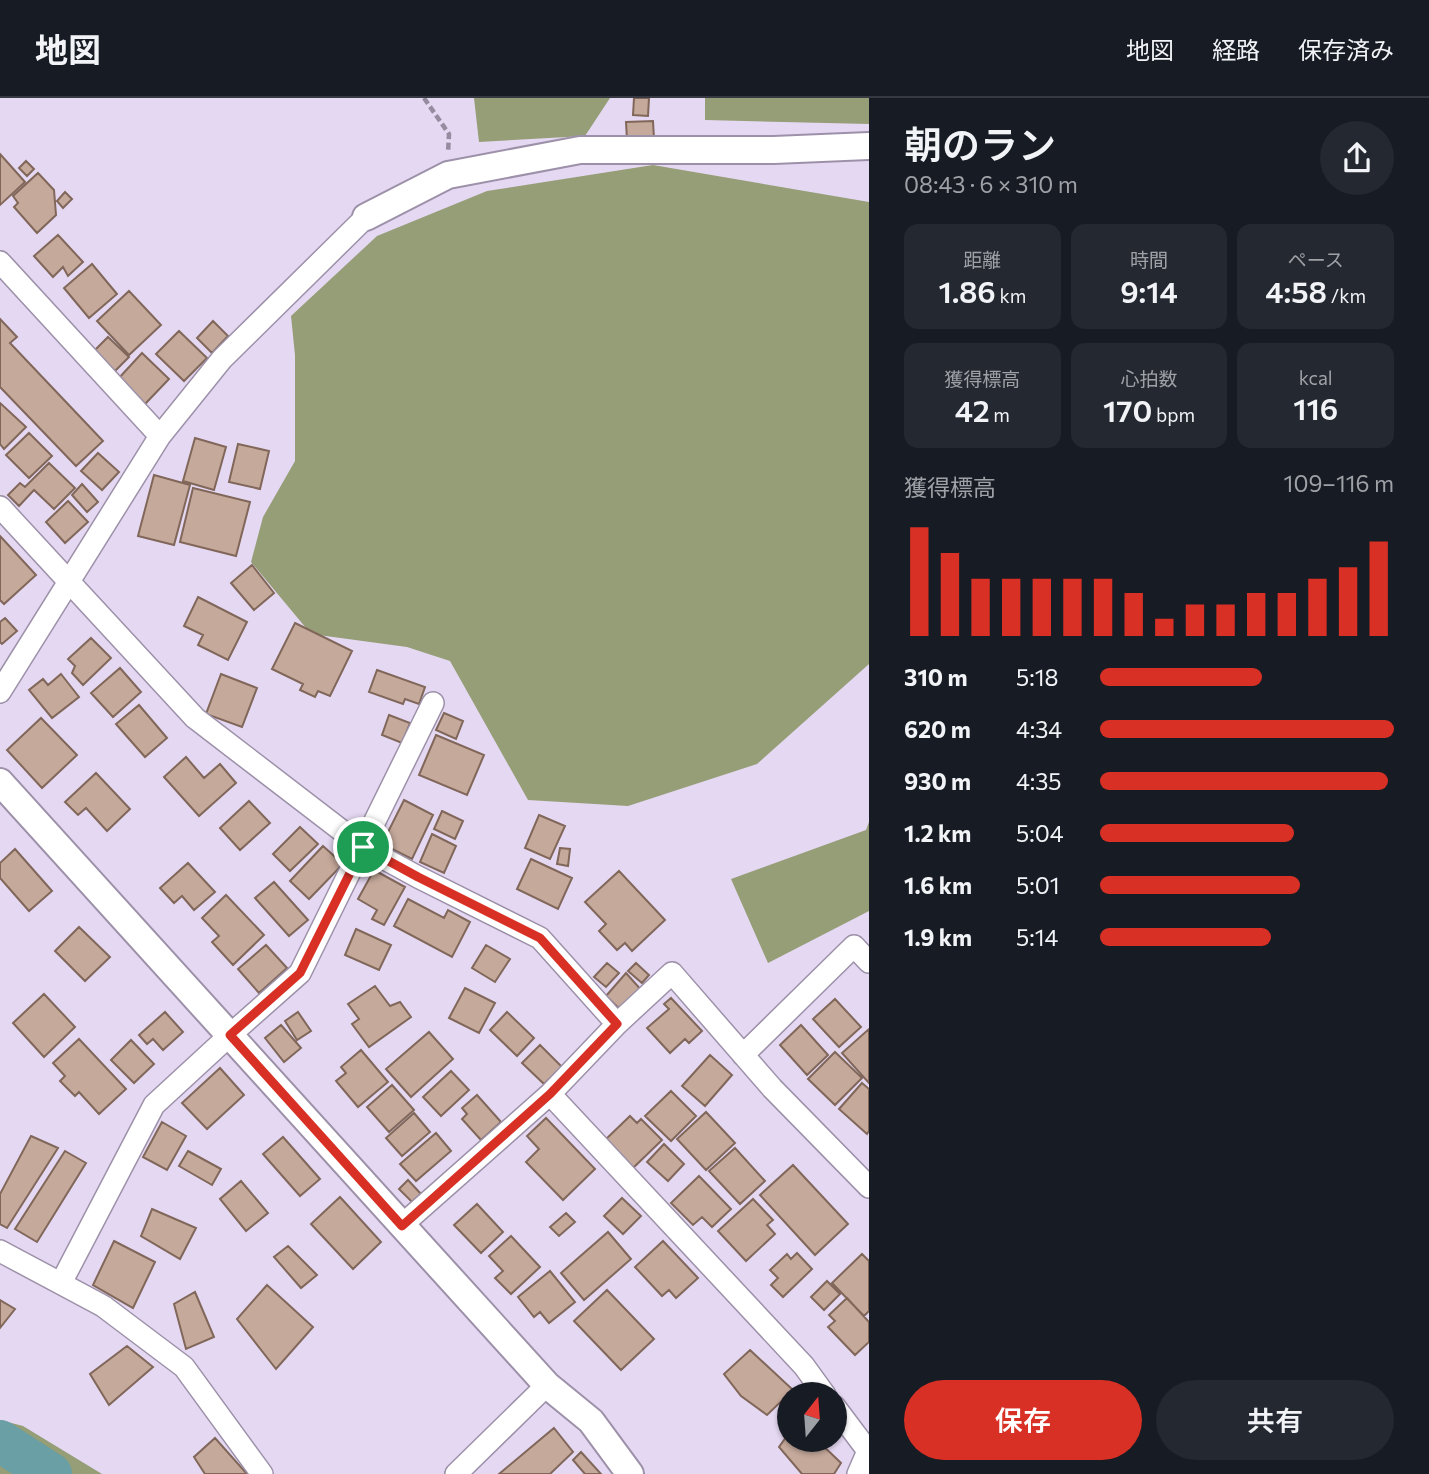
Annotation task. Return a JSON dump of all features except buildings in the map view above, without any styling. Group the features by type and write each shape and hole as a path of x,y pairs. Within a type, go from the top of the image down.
{"street":[{"path":"0,692 160,436 222,359 366,217 448,175 580,150 869,146"},
{"path":"0,262 160,436"},
{"path":"0,507 194,718 363,847 540,938 617,1024"},
{"path":"61,1283 154,1105 300,973 433,703"},
{"path":"0,782 547,1385 591,1421 630,1474"},
{"path":"743,1055 854,946 869,962"},
{"path":"402,1226 550,1094 617,1024 672,973 772,1088 869,1187"},
{"path":"550,1094 804,1366 816,1382"},
{"path":"0,1251 103,1306 184,1367 262,1474"},
{"path":"456,1474 547,1385"},
{"path":"847,1422 868,1449 858,1474"}],"path":[{"path":"424,98 449,134 448,175"}],"green space":[{"path":"474,98 610,98 585,136 479,142"},
{"path":"705,98 869,98 869,124 705,120"},
{"path":"653,165 869,202 869,664 757,764 628,806 528,800 450,661 407,647 311,634 251,562 263,517 295,461 295,355 291,316 377,236 487,191"},
{"path":"869,822 869,911 768,963 731,879 866,830"},
{"path":"0,1420 23,1426 102,1474 0,1474"}],"waterway":[{"path":"0,1441 51,1474"}],"route":[{"path":"363,847 540,938 617,1024 550,1094 402,1226 230,1035 300,973 363,847"}]}
